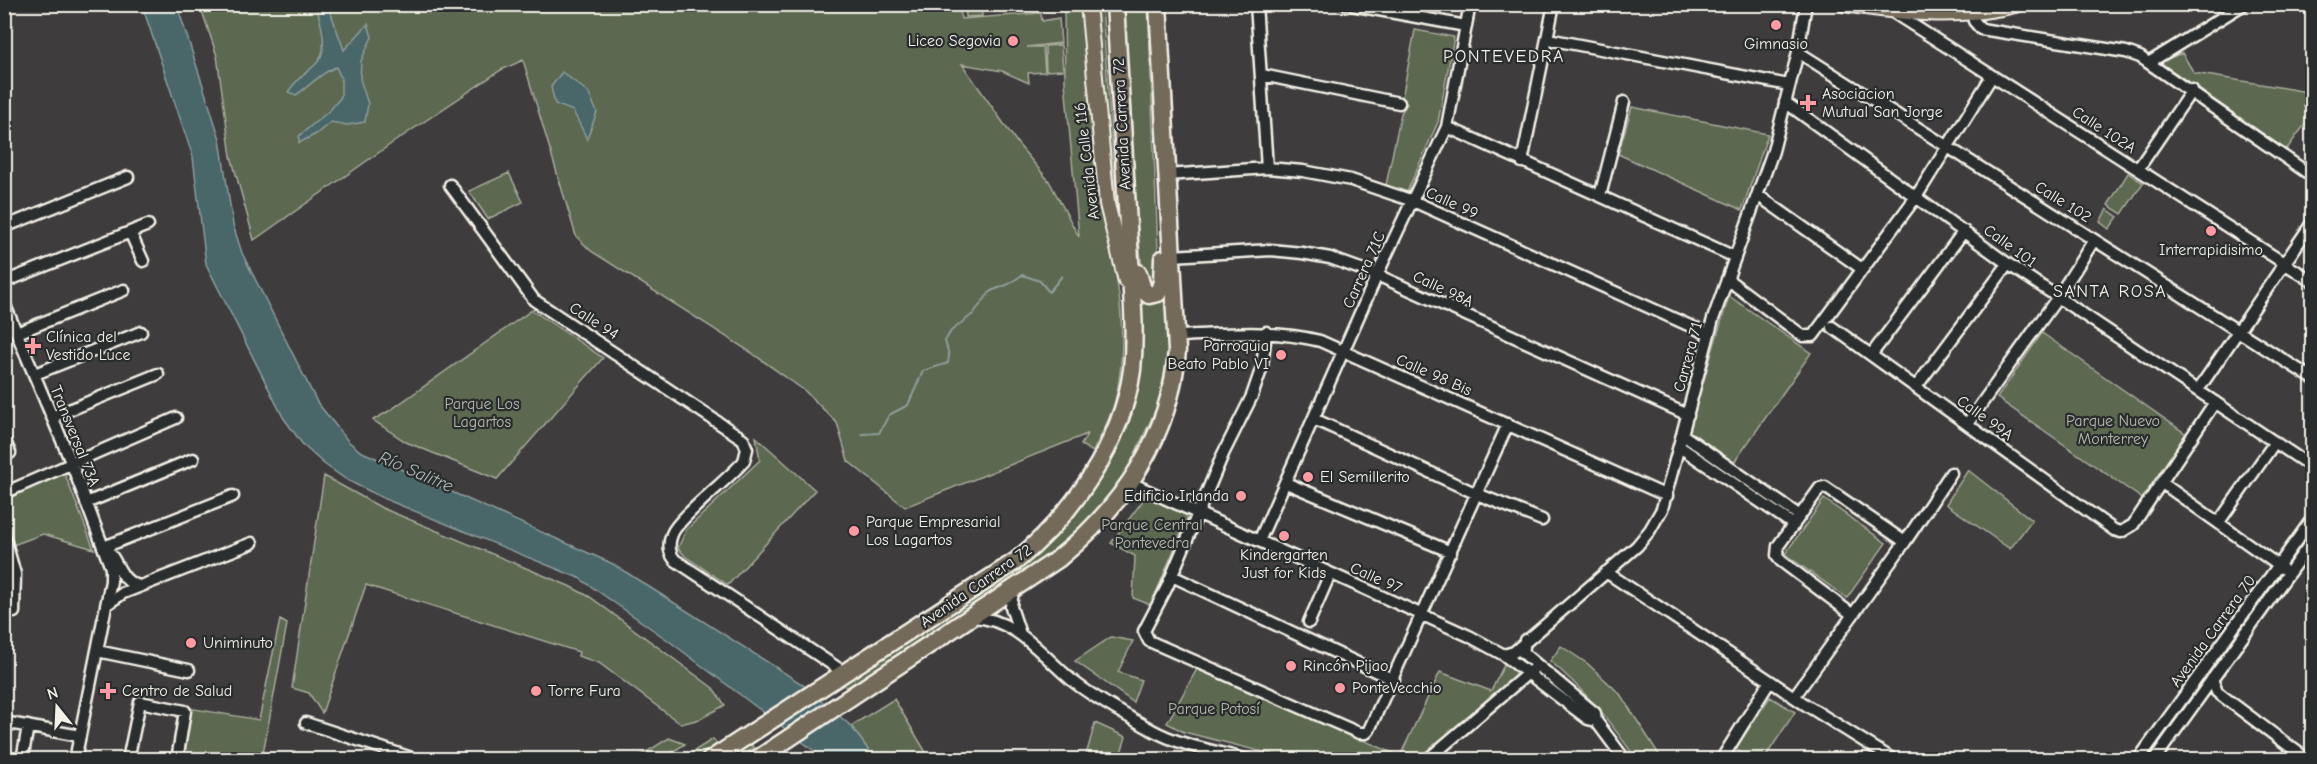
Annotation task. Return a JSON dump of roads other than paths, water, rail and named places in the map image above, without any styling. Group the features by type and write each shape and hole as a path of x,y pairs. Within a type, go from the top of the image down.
{"highway":[{"name":"Avenida Carrera 72","path":"710,759 1016,561 1059,521 1091,475 1119,419 1132,370 1133,310 1115,4"},
{"name":"Avenida Carrera 72","path":"756,759 1013,590 1081,540 1106,515 1131,483 1158,433 1168,403 1175,370 1177,336 1158,4"},
{"path":"1128,214 1138,258 1140,286 1146,293 1154,295 1161,288 1162,282 1161,229 1167,175"}],"main road":[{"name":"Avenida Calle 116","path":"1088,4 1107,204 1133,310"},
{"path":"1844,4 1885,7 1926,15 2019,4"}],"street":[{"path":"1256,4 1267,168"},
{"path":"1346,4 1466,26"},
{"name":"Carrera 71C","path":"1259,541 1377,275 1447,127 1470,4"},
{"path":"1522,162 1554,4"},
{"name":"Carrera 71","path":"1504,655 1514,652 1637,546 1650,530 1667,496 1708,334 1759,196 1790,85 1806,4"},
{"path":"2150,62 2244,4"},
{"name":"Calle 102A","path":"1885,7 2313,280"},
{"path":"1972,9 1974,21 1981,28 2126,52 2150,62 2313,176"},
{"path":"1548,39 1790,85"},
{"name":"Calle 102","path":"1798,52 2313,378"},
{"path":"1262,75 1398,103"},
{"path":"1727,279 1803,336 1810,338 1820,328 1916,197 1992,76"},
{"path":"2138,169 2192,90"},
{"path":"1600,196 1624,102"},
{"name":"Calle 101","path":"1785,102 2008,264 2313,467"},
{"path":"1447,127 1735,257"},
{"name":"Calle 99","path":"1167,175 1267,168 1340,177 1413,201 1708,334"},
{"path":"4,227 128,177"},
{"name":"Calle 94","path":"450,185 534,300 743,439 746,452 743,463 676,528 669,547 675,560 845,673"},
{"path":"1759,196 1862,269"},
{"path":"2198,390 2313,223"},
{"path":"4,282 148,225"},
{"path":"1871,355 1964,231"},
{"path":"130,232 143,261"},
{"path":"1967,424 2058,297 2094,240"},
{"name":"Calle 98A","path":"1172,256 1271,250 1302,252 1330,258 1377,275 1688,415"},
{"path":"1916,387 2008,264"},
{"path":"17,333 124,290"},
{"name":"Transversal 73A","path":"4,303 71,462 111,568 106,605 75,759"},
{"name":"Calle 99A","path":"1832,327 2114,530 2121,532 2133,525 2162,483"},
{"path":"34,374 141,332"},
{"path":"1266,332 1262,367 1252,396 1197,513 1172,576 1144,629 1145,636 1149,641 1362,734 1369,730 1394,680 1508,424"},
{"name":"Calle 98 Bis","path":"1177,336 1266,332 1293,334 1345,351 1667,496"},
{"path":"52,417 158,374"},
{"path":"2216,402 2162,483 2288,574"},
{"path":"4,493 176,418"},
{"path":"1314,419 1477,494 1542,520"},
{"path":"1683,435 1797,520"},
{"path":"4,439 10,453"},
{"path":"2219,522 2275,442"},
{"path":"1680,447 1797,520"},
{"path":"86,503 193,459"},
{"path":"1794,697 1905,543 1951,473"},
{"name":"Calle 97","path":"1131,483 1423,615 1504,655 1588,719 1596,721"},
{"path":"1286,483 1451,552"},
{"path":"1853,615 1781,561 1777,555 1778,546 1820,488 1825,487 1905,543"},
{"path":"104,547 233,496"},
{"name":"Avenida Carrera 70","path":"2138,759 2313,519"},
{"path":"4,535 15,574 14,612"},
{"name":"Avenida Carrera 70","path":"2154,759 2313,541"},
{"path":"106,605 118,596 140,586 252,543"},
{"name":"Transversal 73A","path":"104,547 115,558 125,580 140,586"},
{"path":"1606,572 1794,697 1894,759"},
{"path":"1309,622 1330,574"},
{"path":"1172,576 1394,680"},
{"path":"1013,590 1011,607 1020,634"},
{"path":"972,617 993,619 1020,634 1074,682 1172,740 1248,759"},
{"name":"Calle 97","path":"1526,640 1523,653 1595,713 1596,721 1625,759"},
{"path":"97,651 189,670"},
{"path":"1427,759 1538,665"},
{"path":"2203,670 2209,670 2212,673 2203,692 2217,692"},
{"path":"2212,679 2217,692 2308,759"},
{"path":"1720,759 1770,681"},
{"path":"128,759 140,702 185,711 177,759"},
{"path":"4,722 80,736"},
{"path":"306,723 418,759"},
{"path":"22,759 28,726"}],"water":[{"path":"142,5 177,5 220,139 233,225 242,253 317,402 348,441 360,451 613,564 802,684 851,726 875,759 825,759 669,641 579,578 385,499 347,480 303,445 283,417 206,264 193,157"},
{"path":"316,5 328,5 344,50 368,24 372,37 361,61 360,79 368,104 365,122 347,125 331,122 316,134 299,143 299,136 330,110 341,97 341,78 336,67 296,95 288,92 298,79 320,59 323,36"},
{"path":"562,72 588,92 597,112 587,139 573,111 555,104 551,87"}],"waterway":[{"path":"862,434 879,433 889,415 908,405 923,371 948,363 949,355 945,341 951,331 973,314 991,291 1009,284 1022,275 1040,281 1049,292 1062,276"}],"place":[{"name":"Gimnasio","path":"1776,25"},
{"name":"Liceo Segovia","path":"1013,41"},
{"name":"Asociacion Mutual San Jorge","path":"1808,103"},
{"name":"Interrapidisimo","path":"2211,231"},
{"name":"Clínica del Vestido Luce","path":"33,346"},
{"name":"Parroquia Beato Pablo VI","path":"1281,355"},
{"name":"El Semillerito","path":"1308,477"},
{"name":"Edificio Irlanda","path":"1241,496"},
{"name":"Parque Empresarial Los Lagartos","path":"854,531"},
{"name":"Kindergarten Just for Kids","path":"1284,536"},
{"name":"Uniminuto","path":"191,643"},
{"name":"Rincón Pijao","path":"1291,666"},
{"name":"PonteVecchio","path":"1340,688"},
{"name":"Centro de Salud","path":"108,691"},
{"name":"Torre Fura","path":"536,691"}],"district":[{"name":"PONTEVEDRA","path":"1504,56"},
{"name":"SANTA ROSA","path":"2110,291"}],"park label":[{"name":"Parque Los Lagartos","path":"482,413"},
{"name":"Parque Nuevo Monterrey","path":"2113,430"},
{"name":"Parque Central Pontevedra","path":"1152,534"},
{"name":"Parque Potosí","path":"1214,709"}],"water label":[{"name":"Río Salitre","path":"416,472"}]}
